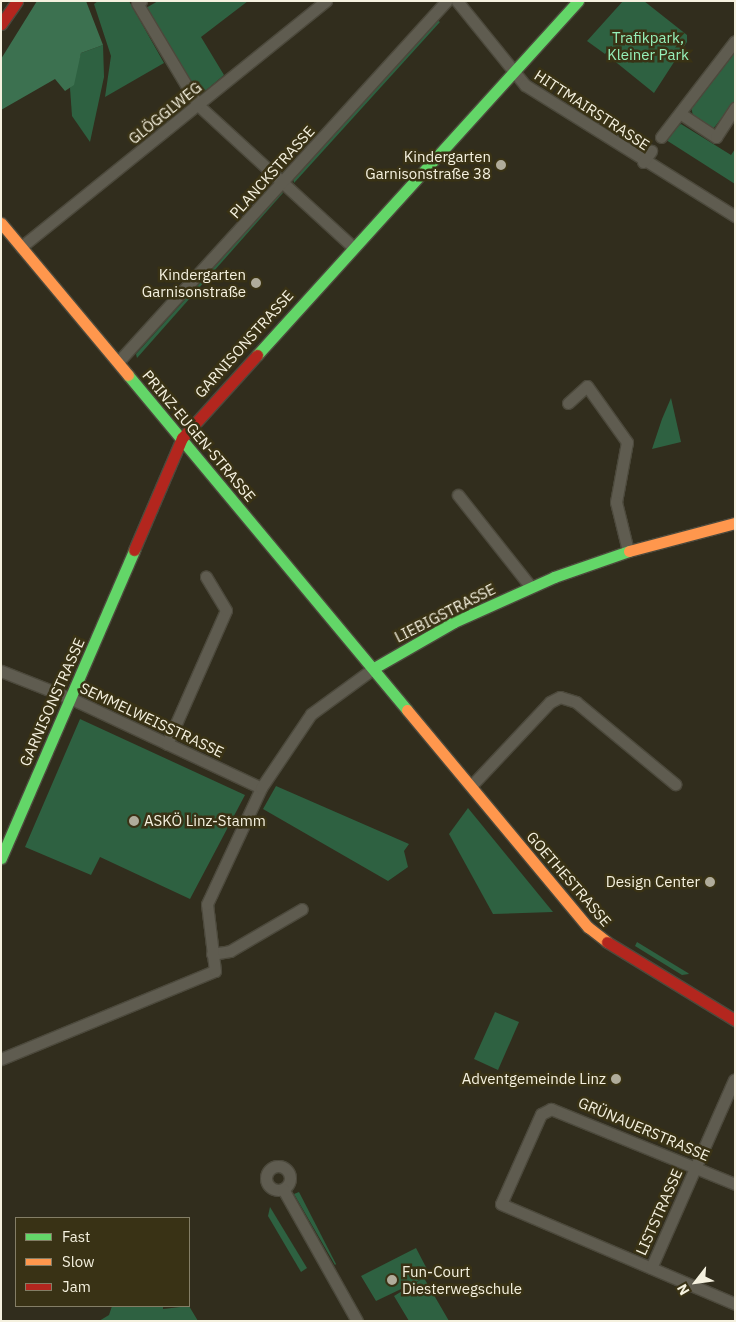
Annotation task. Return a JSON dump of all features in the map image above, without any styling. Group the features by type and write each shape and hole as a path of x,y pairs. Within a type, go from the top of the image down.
{"main road":[{"path":"1,24 17,1"},
{"name":"GARNISONSTRASSE","path":"1,858 182,438 353,247 578,1"},
{"name":"PRINZ-EUGEN-STRASSE","path":"1,223 374,668"},
{"name":"LIEBIGSTRASSE","path":"374,668 439,630 531,587 628,551 735,523"},
{"name":"GOETHESTRASSE","path":"374,668 599,938 735,1020"}],"street":[{"path":"141,1 137,3 198,105 353,247"},
{"name":"GLÖGGLWEG","path":"21,246 326,1"},
{"name":"PLANCKSTRASSE","path":"118,362 447,1"},
{"name":"HITTMAIRSTRASSE","path":"457,1 512,72 643,162 735,216"},
{"path":"661,137 681,114 735,41"},
{"path":"681,114 716,137 735,108"},
{"path":"643,162 651,151"},
{"path":"568,403 583,386 590,388 625,436 628,448 616,502 628,551"},
{"path":"458,496 531,587"},
{"path":"168,744 226,610 222,596 206,577"},
{"path":"1,1059 215,971 207,915 210,892 261,788 311,714 374,668"},
{"name":"SEMMELWEISSTRASSE","path":"1,671 70,698 261,788"},
{"path":"471,786 550,702 560,697 576,702 675,784"},
{"path":"212,954 230,951 302,909"},
{"name":"LISTSTRASSE","path":"651,1268 733,1083"},
{"name":"GRÜNAUERSTRASSE","path":"651,1268 501,1204 541,1114 560,1110 735,1184"},
{"path":"283,1189 357,1321"},
{"path":"651,1268 735,1304"}],"green space":[{"path":"37,1 86,1 103,45 81,53 74,85 65,91 55,79 1,110 1,59"},
{"path":"98,1 129,1 164,63 105,97 111,56 94,4"},
{"path":"158,1 248,1 201,37 224,75 205,91 193,89 146,8"},
{"name":"Trafikpark, Kleiner Park","path":"623,1 644,1 687,35 687,42 654,93 612,59 618,52 611,46 605,54 587,41"},
{"path":"437,20 440,22 294,183 293,178"},
{"path":"103,45 104,77 90,142 72,116 70,88 81,53"},
{"path":"735,48 735,101 713,129 693,116 691,106"},
{"path":"681,124 731,155 735,149 735,184 663,138"},
{"path":"283,193 137,358 136,354"},
{"path":"671,398 681,442 652,449 662,419"},
{"name":"ASKÖ Linz-Stamm","path":"80,719 245,795 190,899 100,857 91,875 25,847"},
{"path":"276,786 409,844 404,851 408,867 388,881 263,809"},
{"path":"468,808 553,912 493,914 449,834"},
{"path":"637,942 689,974 682,975 635,946"},
{"path":"495,1012 519,1022 498,1070 474,1059"},
{"path":"299,1192 336,1264 335,1265 294,1194"},
{"path":"270,1207 307,1268 301,1272 268,1216"},
{"path":"416,1248 428,1271 434,1273 424,1278 449,1321 409,1321 394,1296 422,1279 376,1301 361,1276"},
{"path":"112,1307 163,1307 163,1309 190,1307 198,1321 99,1321 109,1315"}],"traffic: fast":[{"path":"257,355 578,1"},
{"path":"128,375 407,710"},
{"path":"1,858 134,550"},
{"path":"374,668 454,622 554,577 629,551"}],"traffic: slow":[{"path":"1,223 128,375"},
{"path":"629,551 735,523"},
{"path":"407,710 588,927 607,942"}],"traffic: jam":[{"path":"1,24 17,1"},
{"path":"134,550 182,438 257,355"},
{"path":"607,942 735,1020"}],"place":[{"name":"Kindergarten Garnisonstraße 38","path":"501,165"},
{"name":"Kindergarten Garnisonstraße","path":"256,283"},
{"name":"ASKÖ Linz-Stamm","path":"134,821"},
{"name":"Design Center","path":"710,882"},
{"name":"Adventgemeinde Linz","path":"616,1079"},
{"name":"Fun-Court Diesterwegschule","path":"392,1280"}]}
